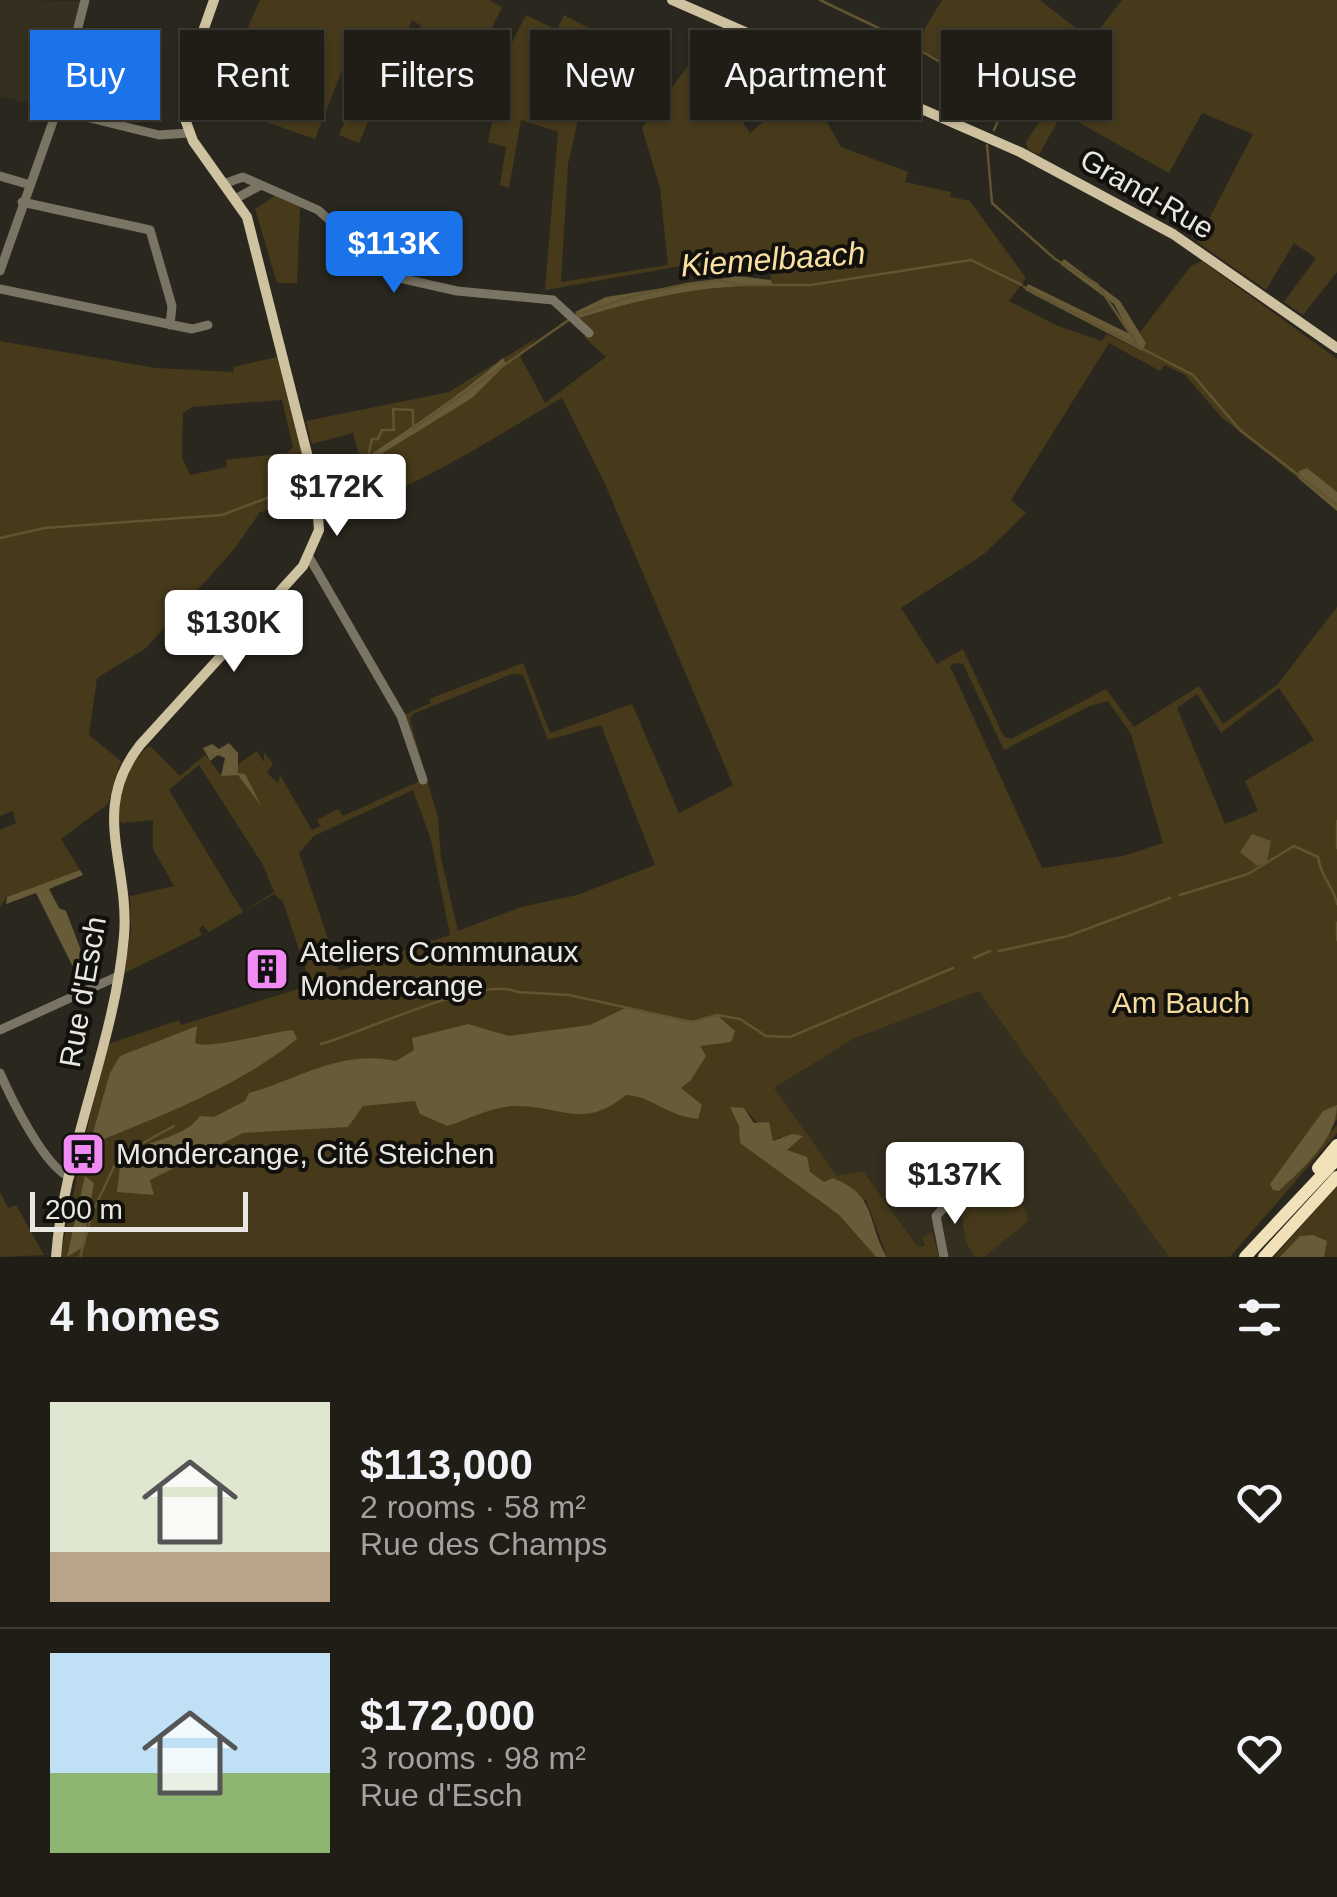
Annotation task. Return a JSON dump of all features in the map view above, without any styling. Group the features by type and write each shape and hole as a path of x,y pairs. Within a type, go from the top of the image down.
{"highway":[{"path":"1261,1251 1337,1145"},
{"path":"1261,1251 1337,1159"},
{"path":"1245,1257 1261,1251 1337,1177"}],"main road":[{"path":"214,0 190,68 185,106 189,132 237,198 253,238 318,500 318,530 309,557"},
{"name":"Grand-Rue","path":"672,0 986,134 1173,234 1337,348"},
{"name":"Rue d'Esch","path":"56,1257 70,1177 116,978 124,920 113,812 121,773 309,557"}],"street":[{"path":"77,30 84,0"},
{"path":"0,271 27,184 54,120"},
{"path":"98,120 159,135 189,132"},
{"path":"0,176 27,184"},
{"path":"226,182 243,177 331,218 386,270 404,279 456,291 553,300 588,334"},
{"path":"237,198 263,185"},
{"path":"22,202 150,230 172,306 170,324"},
{"path":"0,289 192,329 208,325"},
{"path":"309,557 401,716 422,780"},
{"path":"0,1030 116,978"},
{"path":"0,1072 33,1135 58,1171 70,1177"},
{"path":"944,1257 936,1216 958,1194"}],"shaded area":[{"path":"0,0 84,1 77,30 30,30 30,103 0,96"},
{"path":"766,251 767,260 681,274 680,267"},
{"path":"1064,259 1120,301 1146,343 1142,351 1025,290 1028,284 1130,334 1114,304 1060,264"},
{"path":"738,276 771,280 773,286 723,287 674,294 579,318 575,312 606,297"},
{"path":"503,358 506,364 472,398 368,462 366,458"},
{"path":"1307,468 1337,492 1337,511 1298,478 1299,471"},
{"path":"229,743 238,753 238,773 245,774 262,807 238,775 221,776 225,758 218,755 210,761 203,748 212,744 219,749"},
{"path":"1252,834 1271,841 1267,862 1257,866 1240,852"},
{"path":"80,870 83,875 49,889 59,908 66,911 92,979 87,981 75,971 36,893 6,904 7,897"},
{"path":"979,991 1169,1257 939,1257 932,1233 919,1248 863,1171 837,1177 773,1088 853,1039"},
{"path":"625,1008 692,1021 717,1015 735,1031 731,1042 700,1046 706,1056 681,1088 702,1105 698,1119 626,1095 611,1106 585,1114 507,1107 447,1126 420,1114 415,1101 363,1106 348,1127 243,1133 150,1180 154,1195 117,1192 121,1158 184,1130 200,1116 214,1117 245,1101 249,1093 339,1062 376,1058 396,1061 414,1050 412,1038 468,1024 509,1036 590,1025"},
{"path":"197,1026 195,1043 203,1045 293,1030 297,1039 229,1083 104,1139 97,1174 84,1164 110,1073 120,1056"},
{"path":"1337,1105 1331,1130 1317,1152 1279,1191 1273,1190 1270,1184 1323,1111"},
{"path":"730,1107 744,1108 754,1123 769,1122 773,1141 792,1134 803,1136 787,1150 807,1157 810,1172 824,1182 833,1178 857,1193 869,1211 887,1257 876,1257 839,1215 740,1143 739,1126"},
{"path":"85,1176 94,1183 83,1247 67,1257"},
{"path":"1313,1235 1327,1241 1324,1257 1280,1257 1300,1236"}],"green space":[{"path":"260,0 489,0 502,7 491,30 419,30 421,26 412,20 408,30 344,30 344,66 324,116 324,30 247,30"},
{"path":"942,0 1040,0 1078,30 941,30 941,61 921,50 921,35"},
{"path":"1122,0 1337,0 1337,272 1303,315 1284,302 1316,258 1294,243 1266,290 1197,242 1253,134 1202,113 1169,173 1074,120 1112,120 1112,30 1099,30"},
{"name":"Am Bauch","path":"526,15 557,30 530,30 530,120 578,120 568,164 561,282 668,265 660,188 642,128 648,120 670,120 670,90 690,63 690,120 741,120 750,133 765,120 826,120 841,147 908,172 905,182 951,192 950,197 970,201 1026,278 1009,301 1058,326 1102,341 1107,334 1141,351 1145,342 1140,332 1191,266 1202,261 1337,359 1337,492 1299,471 1298,478 1221,417 1185,375 1165,365 1160,371 1109,343 1011,500 1026,513 984,554 901,608 937,664 963,649 1004,737 1011,739 1106,689 1134,727 1199,686 1223,724 1277,685 1337,607 1337,1119 1324,1139 1337,1125 1337,1133 1230,1257 1169,1257 979,991 853,1039 774,1088 837,1176 863,1171 918,1247 925,1245 922,1238 932,1232 939,1257 887,1257 866,1200 816,1199 839,1215 876,1257 60,1257 105,1045 179,1020 181,1025 311,985 283,902 274,894 209,932 203,925 199,929 202,935 123,974 131,930 130,896 174,886 153,849 153,820 122,823 116,816 126,777 135,760 150,746 180,776 205,755 221,775 238,775 235,766 257,751 264,762 264,752 273,764 267,773 278,783 280,775 312,830 320,826 317,820 338,809 343,816 422,780 401,716 431,703 429,699 523,663 550,733 632,704 679,813 733,785 605,484 562,398 404,487 343,508 326,504 371,488 363,465 321,481 320,475 360,459 353,433 312,444 306,421 449,392 501,360 392,440 472,398 502,359 538,337 520,356 545,403 606,357 584,337 588,333 576,321 579,318 674,294 772,286 766,251 545,290 558,132 521,120 509,188 500,185 506,147 488,142 492,120 510,120 510,46","holes":["963,664 1004,750 1090,706 1108,701 1131,734 1163,843 1123,856 1042,868 950,666","512,674 523,675 548,740 601,725 655,865 577,895 521,907 458,931 441,858 438,818 410,720 413,714","1279,688 1314,740 1245,781 1258,811 1225,824 1177,708 1197,694 1221,733","199,765 263,865 274,892 243,912 169,790","413,790 431,840 450,935 339,971 299,853 314,836","744,1108 773,1141 780,1137 792,1143 787,1150 742,1137 739,1126"]},
{"path":"564,15 593,30 557,30"},
{"path":"260,120 322,120 315,139"},
{"path":"345,120 369,120 359,143 339,135"},
{"path":"1041,120 1058,120 1039,155 1028,150 1026,142"},
{"path":"275,196 300,207 297,283 277,283 255,209"},
{"path":"0,341 156,368 234,372 233,367 277,357 304,459 306,469 298,472 300,478 306,476 308,502 260,512 235,548 146,648 97,678 89,735 121,761 108,804 61,839 80,870 7,897 0,907 0,830 16,823 13,811 0,816","holes":["282,400 293,447 287,453 226,460 227,467 190,475 182,457 183,413 192,407"]},
{"path":"993,1176 1016,1194 1028,1221 984,1257 975,1257 966,1242 959,1201"},
{"path":"1337,1186 1337,1257 1274,1257"},
{"path":"0,1192 8,1208 16,1205 44,1255 0,1257"}],"waterway":[{"path":"820,0 891,34 1000,96 1004,107 994,130"},
{"path":"987,145 992,203 1055,259 1097,284 1137,344"},
{"name":"Kiemelbaach","path":"577,315 636,295 687,284 718,280 741,285 811,285 971,260 1022,285"},
{"name":"Kiemelbaach","path":"1024,287 1193,375 1240,430 1337,505"},
{"name":"Kiemelbaach","path":"321,479 368,457 372,439 378,439 382,430 394,430 393,409 413,410 413,429 570,319"},
{"name":"Kiemelbaach","path":"0,538 45,528 222,515 307,483"},
{"name":"Kiemelbaach","path":"1337,821 1337,848"},
{"path":"1180,895 1248,874 1294,846 1318,857 1337,904"},
{"path":"999,951 1068,936 1170,898"},
{"path":"1337,923 1337,940"},
{"path":"974,958 990,951"},
{"path":"321,1044 451,998 500,989 569,995 692,1022 717,1015 740,1019 766,1036 790,1037 953,968"},
{"path":"80,1257 93,1211 119,1156 174,1126"}],"place":[{"name":"Ateliers Communaux Mondercange","path":"267,969"},
{"name":"Mondercange, Cité Steichen","path":"83,1154"}]}
